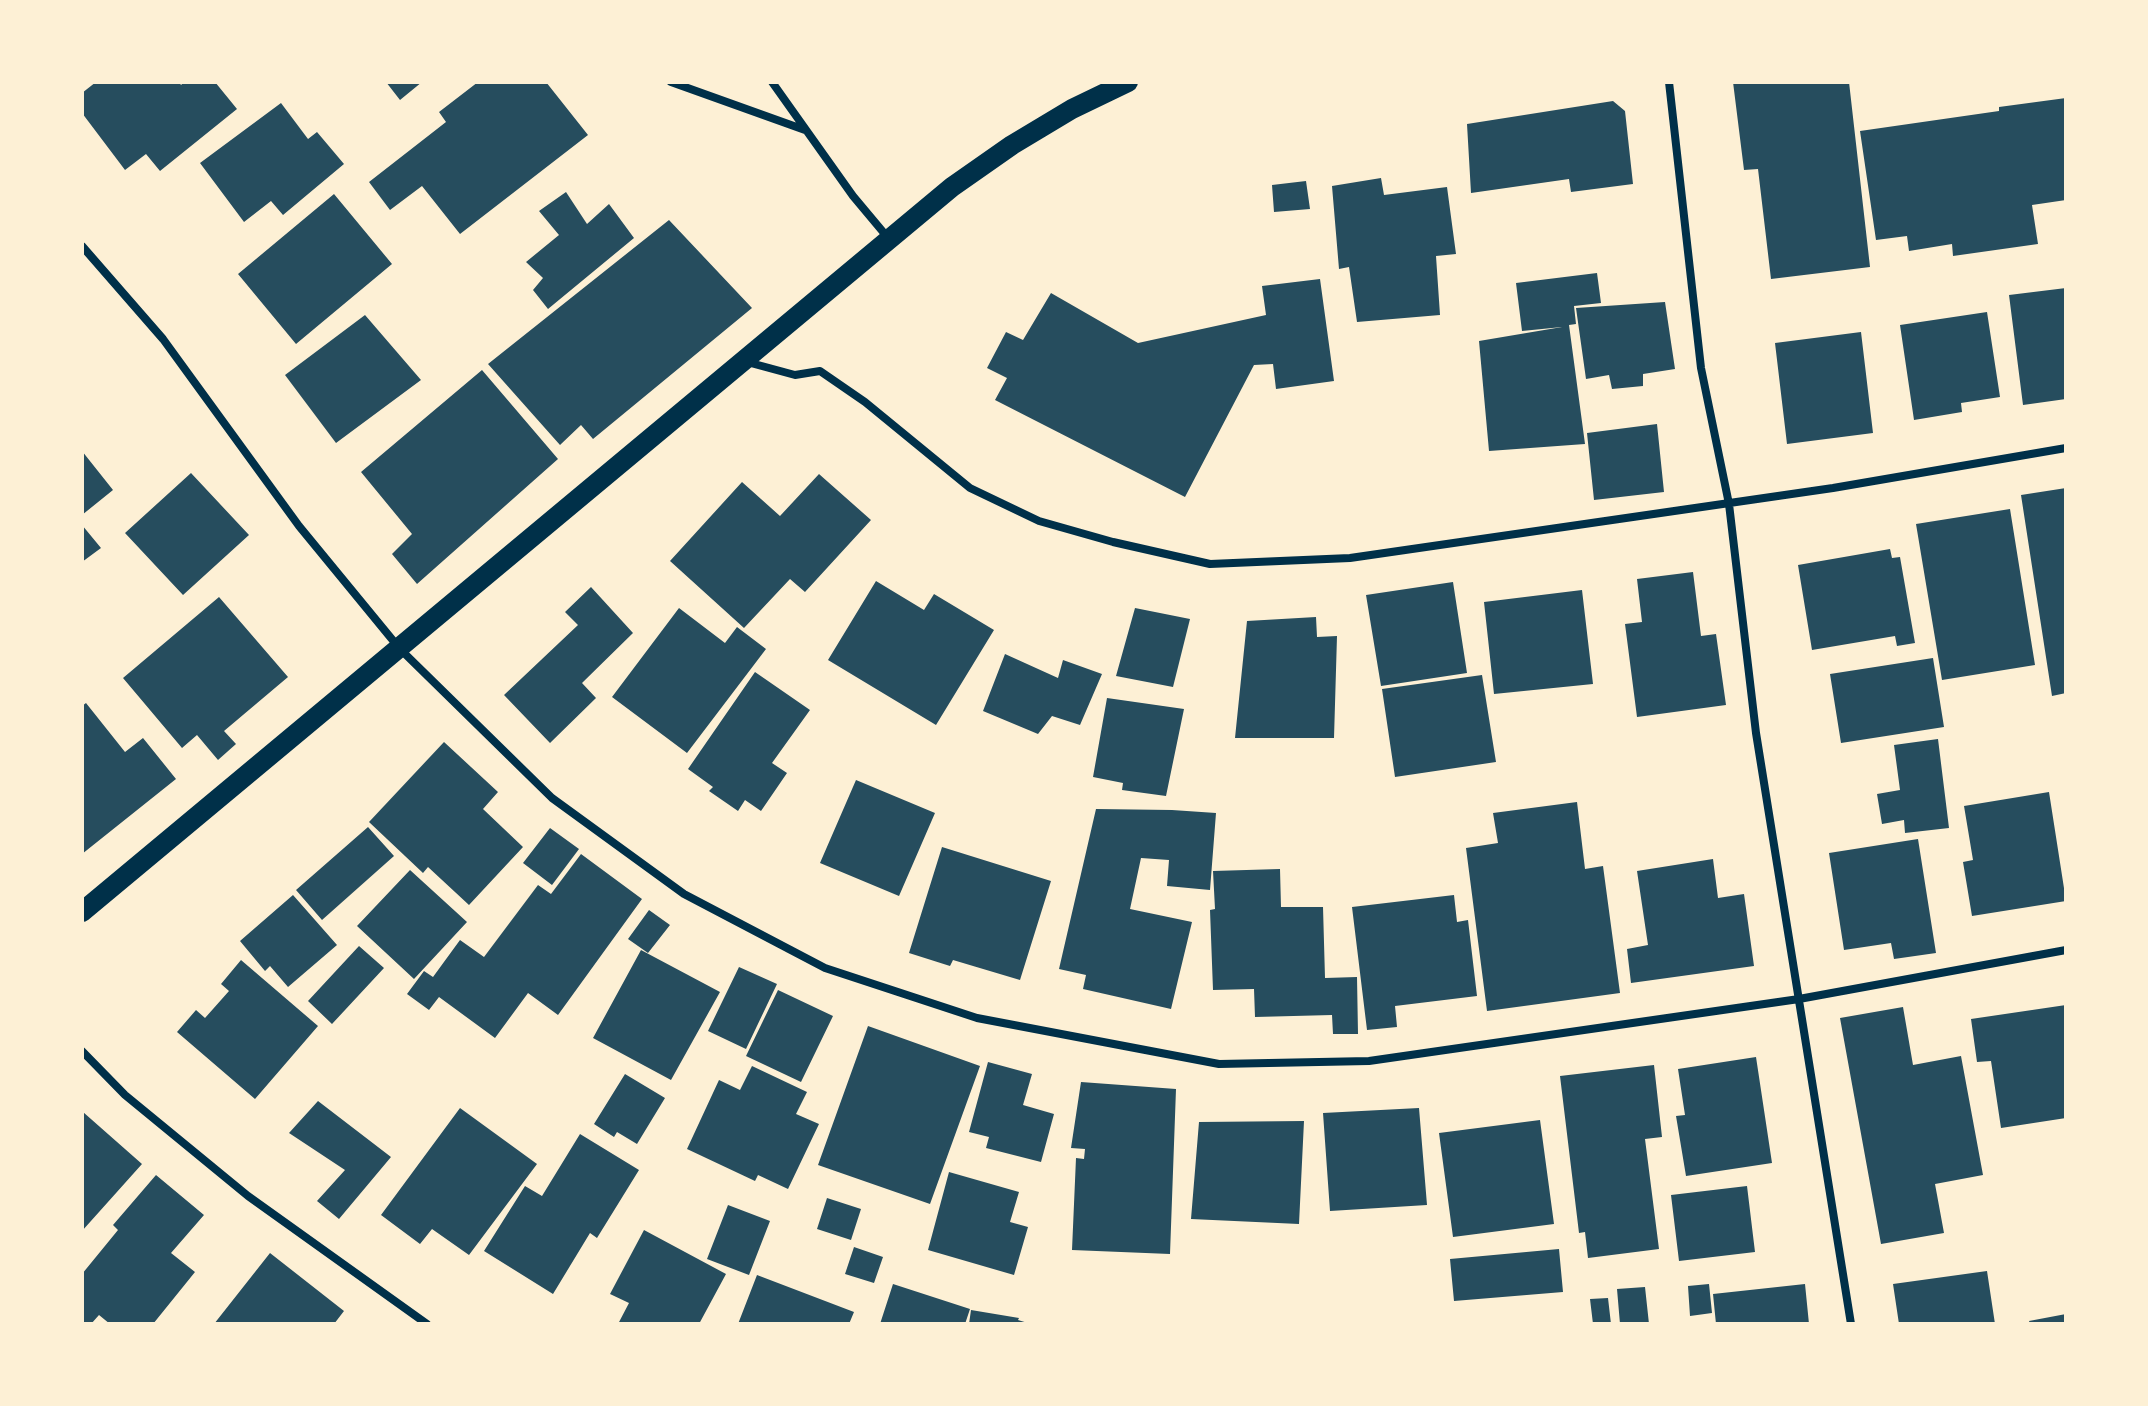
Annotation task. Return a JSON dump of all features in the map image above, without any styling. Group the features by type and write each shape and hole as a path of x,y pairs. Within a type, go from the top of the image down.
{"main road":[{"path":"82,912 952,187 1012,145 1072,109 1128,82"}],"street":[{"path":"671,82 806,130"},
{"path":"772,82 853,196 890,239"},
{"path":"1669,82 1701,368 1729,504 1756,733 1851,1324"},
{"path":"82,246 163,339 299,526 400,649 552,798 684,894 825,968 977,1018 1219,1064 1354,1062 1799,999 2066,950"},
{"path":"741,361 795,375 820,371 865,402 970,488 1039,521 1210,564 1350,558 1729,504 2066,448"},
{"path":"82,1051 125,1095 248,1196 427,1324"}],"building":[{"path":"96,82 179,82 181,85 184,82 215,82 237,109 160,171 146,154 125,170 82,113 82,93"},
{"path":"386,82 422,82 400,100"},
{"path":"478,82 546,82 588,135 460,234 422,186 390,210 369,182 446,122 439,112"},
{"path":"1733,82 1849,82 1870,267 1771,279 1758,169 1744,170"},
{"path":"2066,98 2066,200 2032,205 2038,244 1953,256 1952,244 1909,251 1907,236 1876,240 1860,131"},
{"path":"1613,101 1625,111 1633,184 1571,192 1569,179 1471,193 1467,124"},
{"path":"281,103 308,139 317,132 344,164 283,215 271,201 244,222 200,163"},
{"path":"1381,178 1384,195 1447,187 1456,254 1436,256 1440,315 1357,322 1349,267 1339,269 1332,186"},
{"path":"1306,181 1310,209 1274,212 1272,185"},
{"path":"566,192 587,224 609,204 634,238 548,309 533,290 543,278 526,262 559,235 539,211"},
{"path":"334,194 392,264 296,344 238,274"},
{"path":"669,220 752,308 593,439 581,425 560,445 488,364"},
{"path":"1597,273 1601,303 1574,306 1576,324 1569,325 1585,444 1489,451 1479,341 1562,327 1522,331 1516,283"},
{"path":"1320,279 1334,381 1276,389 1273,364 1254,365 1185,497 995,400 1007,378 987,368 1006,332 1023,340 1051,293 1138,343 1266,315 1262,286"},
{"path":"2066,288 2066,399 2023,405 2009,295"},
{"path":"1665,302 1675,369 1643,374 1643,386 1612,389 1609,375 1586,379 1576,308"},
{"path":"1987,312 2000,397 1961,403 1962,412 1914,420 1900,325"},
{"path":"365,315 421,380 336,443 285,375"},
{"path":"1861,332 1873,433 1787,444 1775,343"},
{"path":"482,370 558,459 417,584 392,554 412,534 361,472"},
{"path":"1657,424 1664,492 1594,500 1587,433"},
{"path":"82,451 113,490 82,515"},
{"path":"191,473 249,535 183,595 125,533"},
{"path":"819,474 871,520 805,592 790,579 744,628 670,561 742,482 780,516"},
{"path":"2066,488 2066,693 2052,696 2021,495"},
{"path":"2010,509 2035,665 1942,680 1916,524"},
{"path":"82,525 101,548 82,562"},
{"path":"1890,549 1892,558 1900,557 1915,643 1897,646 1895,636 1812,650 1798,565"},
{"path":"1693,572 1701,636 1716,634 1726,705 1637,717 1625,624 1642,622 1637,579"},
{"path":"876,581 924,610 934,594 994,630 936,725 828,660"},
{"path":"1453,582 1467,673 1381,686 1366,595"},
{"path":"591,587 633,633 582,683 596,698 550,743 504,695 578,625 565,612"},
{"path":"1582,590 1593,684 1494,694 1484,602"},
{"path":"219,597 288,677 224,731 236,744 218,760 197,735 182,748 123,678"},
{"path":"679,608 725,643 737,627 766,649 687,753 612,697"},
{"path":"1135,608 1190,619 1173,687 1116,676"},
{"path":"1316,617 1317,637 1337,636 1334,738 1235,738 1247,621"},
{"path":"1005,654 1058,678 1063,660 1102,674 1080,725 1052,716 1038,734 983,711"},
{"path":"1933,658 1944,727 1841,743 1830,674"},
{"path":"755,672 810,710 772,763 787,773 761,811 745,800 738,811 709,791 713,787 688,769"},
{"path":"1482,675 1496,762 1395,777 1382,689"},
{"path":"1107,698 1184,709 1166,796 1122,790 1123,783 1093,777"},
{"path":"86,703 125,752 143,738 176,779 82,854 82,706"},
{"path":"1938,739 1949,828 1905,833 1904,820 1882,824 1877,794 1900,790 1894,745"},
{"path":"444,742 498,792 483,809 523,847 469,905 428,867 423,873 369,822"},
{"path":"856,780 935,813 899,896 820,863"},
{"path":"2049,792 2066,901 1972,916 1963,862 1973,860 1964,806"},
{"path":"1577,802 1585,869 1603,866 1620,993 1487,1011 1466,848 1498,843 1493,813"},
{"path":"1096,809 1216,813 1210,890 1167,886 1169,860 1141,858 1130,909 1192,922 1171,1009 1083,989 1086,975 1059,969"},
{"path":"368,827 394,856 322,920 296,890"},
{"path":"550,828 579,849 552,885 523,863"},
{"path":"1918,839 1936,953 1894,959 1891,943 1844,950 1829,853"},
{"path":"942,847 1051,881 1020,980 953,960 950,966 909,953"},
{"path":"581,854 642,899 558,1015 528,993 495,1038 439,997 429,1010 407,994 424,971 433,977 460,940 484,957 538,885 551,894"},
{"path":"1713,859 1718,898 1744,894 1754,966 1631,983 1627,949 1648,945 1637,871"},
{"path":"1280,869 1281,907 1323,907 1325,978 1357,977 1358,1034 1333,1034 1332,1015 1255,1017 1254,989 1213,990 1210,910 1215,909 1213,871"},
{"path":"410,870 467,922 414,979 357,926"},
{"path":"293,895 337,945 288,987 270,966 265,971 240,941"},
{"path":"1454,895 1457,922 1468,920 1477,996 1395,1006 1397,1027 1367,1030 1352,907"},
{"path":"649,910 670,925 648,953 628,939"},
{"path":"359,946 384,968 332,1024 308,1001"},
{"path":"641,950 720,992 671,1080 593,1038"},
{"path":"241,960 318,1026 255,1099 177,1032 196,1010 205,1018 229,991 221,984"},
{"path":"739,967 777,984 746,1049 708,1031"},
{"path":"778,990 833,1016 801,1082 746,1056"},
{"path":"2066,1005 2066,1118 2001,1128 1991,1061 1977,1062 1971,1019"},
{"path":"1903,1007 1913,1065 1961,1056 1983,1175 1935,1184 1944,1233 1881,1244 1840,1018"},
{"path":"868,1026 980,1066 930,1204 818,1165"},
{"path":"1756,1057 1772,1163 1686,1176 1676,1116 1685,1115 1678,1069"},
{"path":"988,1062 1032,1074 1023,1105 1054,1114 1041,1162 986,1148 989,1137 969,1132"},
{"path":"1654,1065 1662,1137 1645,1139 1659,1249 1588,1258 1585,1232 1579,1233 1560,1076"},
{"path":"752,1066 807,1092 796,1114 819,1124 788,1189 758,1175 755,1181 687,1149 719,1080 740,1090"},
{"path":"625,1074 665,1098 637,1144 617,1132 614,1137 594,1124"},
{"path":"1081,1082 1176,1089 1170,1254 1072,1250 1076,1158 1084,1159 1085,1149 1071,1148"},
{"path":"318,1101 391,1157 339,1219 317,1201 345,1170 289,1133"},
{"path":"460,1108 537,1164 469,1255 432,1229 420,1244 381,1215"},
{"path":"1419,1108 1427,1205 1330,1211 1323,1113"},
{"path":"82,1114 142,1164 82,1231"},
{"path":"1540,1120 1554,1224 1453,1237 1439,1133"},
{"path":"1304,1121 1299,1224 1191,1219 1199,1122"},
{"path":"580,1134 639,1170 597,1238 590,1233 553,1294 484,1251 525,1186 542,1196"},
{"path":"949,1172 1019,1192 1010,1222 1028,1227 1014,1275 928,1250"},
{"path":"156,1175 204,1215 171,1253 195,1272 153,1324 110,1324 99,1315 91,1324 82,1324 82,1274 118,1230 113,1225"},
{"path":"1747,1186 1755,1252 1679,1261 1671,1195"},
{"path":"827,1198 861,1209 851,1240 817,1229"},
{"path":"728,1205 770,1221 749,1275 707,1259"},
{"path":"644,1230 726,1274 699,1324 618,1324 629,1303 610,1294"},
{"path":"854,1247 883,1257 874,1283 845,1274"},
{"path":"1559,1249 1563,1292 1454,1301 1450,1259"},
{"path":"270,1253 344,1311 334,1324 214,1324"},
{"path":"1987,1271 1995,1324 1899,1324 1893,1284"},
{"path":"757,1275 854,1312 849,1324 738,1324"},
{"path":"893,1284 970,1309 965,1324 880,1324"},
{"path":"1709,1284 1712,1313 1690,1316 1688,1286"},
{"path":"1805,1284 1809,1324 1716,1324 1713,1294"},
{"path":"1645,1287 1649,1324 1620,1324 1617,1289"},
{"path":"1608,1298 1611,1324 1593,1324 1590,1299"},
{"path":"971,1310 1019,1318 1031,1324 969,1324"},
{"path":"2066,1314 2066,1324 2030,1324 2029,1321"}]}
